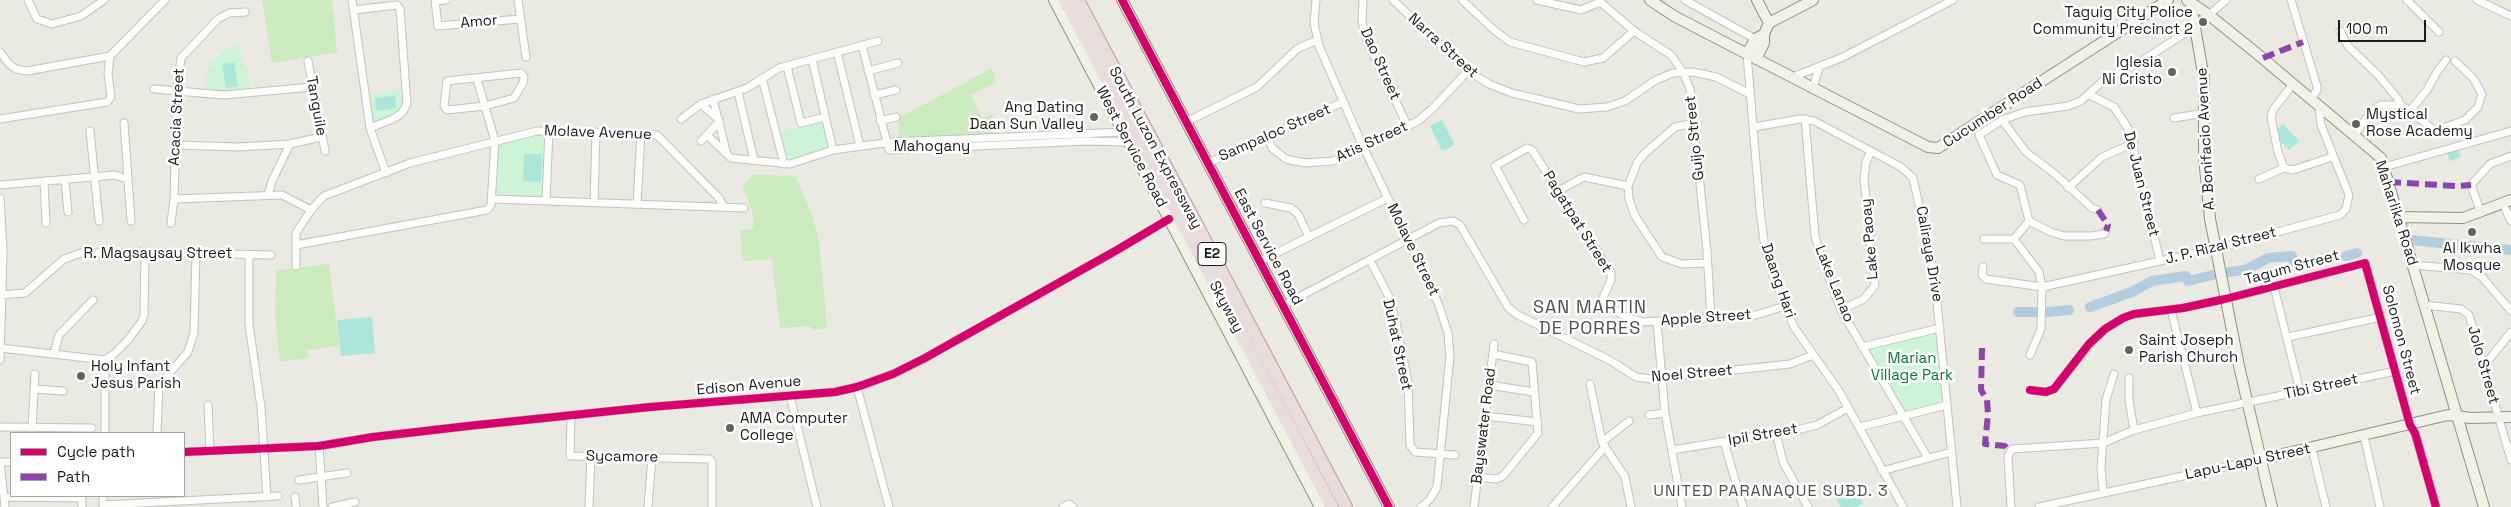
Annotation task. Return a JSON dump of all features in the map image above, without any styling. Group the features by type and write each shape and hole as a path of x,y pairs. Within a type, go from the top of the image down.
{"highway":[{"name":"South Luzon Expressway","path":"1063,0 1328,507"},
{"name":"Skyway","path":"1063,0 1332,507"},
{"name":"South Luzon Expressway","path":"1077,0 1346,507"},
{"name":"Skyway","path":"1077,0 1342,507"}],"main road":[{"name":"West Service Road","path":"1054,0 1320,507"},
{"name":"East Service Road","path":"1122,0 1388,507"},
{"name":"Cucumber Road","path":"1650,0 1674,16 1752,57 1928,147 1938,148 2168,0"},
{"path":"1757,0 1769,23"},
{"path":"1752,57 1760,37 1769,23 1813,0"},
{"name":"Maharlika Road","path":"2189,2 2210,15 2378,155 2384,167 2484,507"},
{"name":"A. Bonifacio Avenue","path":"2189,2 2196,26 2203,69 2204,171 2215,249 2247,402 2272,507"},
{"path":"2399,217 2450,219 2481,213 2507,202"},
{"name":"Lapu-Lapu Street","path":"2262,460 2448,415 2471,418 2511,417"}],"street":[{"path":"28,0 37,19 52,24 81,16 104,0"},
{"path":"0,52 9,64 16,69 27,71 110,56 165,0"},
{"path":"352,0 370,128 386,173"},
{"path":"435,0 446,0"},
{"name":"Amor","path":"435,0 438,26 520,19"},
{"path":"518,0 526,57"},
{"name":"Molave Street","path":"1316,0 1314,22 1317,40 1364,148 1438,303 1448,333 1450,356 1437,487 1430,499 1421,507"},
{"name":"Dao Street","path":"1363,0 1362,20 1365,37 1408,127"},
{"name":"Narra Street","path":"1393,0 1468,70 1489,84 1512,93 1579,109 1607,107 1625,101 1656,80 1683,72 1716,76 1750,94"},
{"path":"1462,0 1494,30 1510,42 1584,62 1603,58 1634,31"},
{"path":"1537,0 1581,10 1599,1"},
{"path":"1685,0 1760,37"},
{"path":"1793,77 1819,68 1953,0"},
{"path":"2210,15 2226,0"},
{"name":"J. P. Rizal Street","path":"1983,267 1982,275 1986,279 2042,288 2215,249 2343,212 2348,204 2348,194 2321,125 2315,102 2317,90 2291,0"},
{"path":"2408,0 2439,32"},
{"path":"2477,0 2511,16"},
{"name":"Guijo Street","path":"1599,1 1634,31 1671,55 1683,72 1692,96 1708,262 1711,318"},
{"path":"354,10 397,5 400,9 407,104 402,113 393,119 370,128"},
{"name":"Acacia Street","path":"170,223 174,199 177,90 181,58 192,44 224,15 245,12"},
{"path":"2106,231 2104,234 2091,236 2064,236 2029,221 2020,185 1997,175 1978,135 2002,120 2039,108 2068,106 2090,94 2105,79 2140,62 2196,26"},
{"path":"2340,31 2348,46 2398,98 2400,105"},
{"path":"1186,122 1257,87 1297,49 1317,40"},
{"path":"681,119 701,104 738,92 786,66 878,41"},
{"path":"719,121 704,138 734,159 784,164 795,163 833,150 886,144 862,45"},
{"path":"837,52 860,146"},
{"path":"0,119 107,102 111,96 108,74 110,56"},
{"name":"Daang Hari","path":"1752,57 1750,94 1763,236 1768,261 1794,327 1860,427 1903,507"},
{"path":"812,59 833,150"},
{"path":"2410,111 2427,90 2446,60"},
{"name":"Tanguile","path":"308,61 325,152"},
{"path":"2355,135 2375,108 2400,105 2435,130 2465,120 2473,114 2481,102 2481,89 2473,78 2455,61"},
{"path":"868,71 898,62"},
{"path":"786,66 801,123 825,118"},
{"path":"1812,87 1819,68"},
{"name":"Atis Street","path":"1267,137 1277,154 1286,159 1305,163 1333,161 1408,127 1432,109 1468,70"},
{"path":"521,74 524,76 524,83 514,98 485,106 447,110 444,106 447,81 477,79 521,74"},
{"path":"762,78 784,164"},
{"path":"296,245 487,210 491,199 495,141 477,79"},
{"path":"2284,168 2276,145 2271,117 2273,110 2293,84"},
{"path":"154,89 233,95 312,87"},
{"path":"874,95 896,90"},
{"path":"738,92 754,160"},
{"name":"De Juan Street","path":"2090,94 2114,108 2129,130 2134,143 2160,262"},
{"path":"713,99 727,154"},
{"name":"Sampaloc Street","path":"1208,163 1343,102"},
{"path":"701,104 719,121"},
{"path":"2174,118 2204,113"},
{"path":"880,121 896,116"},
{"path":"1754,127 1805,119"},
{"name":"Caliraya Drive","path":"1805,119 1822,125 1901,167 1913,178 1934,272 1957,507"},
{"name":"Lake Lanao","path":"1805,119 1815,236 1820,254 1841,310 1928,458"},
{"path":"2002,120 2026,152 2055,174 2068,188 2092,208 2098,210"},
{"path":"124,123 131,221"},
{"path":"1695,123 1676,127 1644,154 1634,168 1628,186 1635,216 1662,257 1682,264 1708,262"},
{"path":"546,200 549,130"},
{"path":"90,131 99,221"},
{"name":"Molave Avenue","path":"296,266 296,245 299,226 324,196 410,163 538,131 641,133 659,136 718,198 724,207"},
{"path":"2384,167 2511,131"},
{"path":"594,202 596,132"},
{"path":"637,204 641,133"},
{"path":"175,145 232,148 290,144 321,136"},
{"name":"Mahogany","path":"886,144 891,150 1091,137"},
{"name":"Mahogany","path":"886,144 911,141 1126,137"},
{"path":"911,141 912,149"},
{"path":"2068,188 2102,157 2134,143"},
{"path":"268,195 270,185 290,144"},
{"name":"Pagatpat Street","path":"1524,220 1495,168 1526,148 1532,150 1611,273 1611,280 1601,302"},
{"name":"Lake Paoay","path":"1841,310 1864,299 1875,285 1864,179 1866,162 1871,151"},
{"path":"2481,213 2471,184 2490,164 2511,156"},
{"path":"2259,179 2284,168 2298,169 2332,157"},
{"path":"0,185 118,175 127,179"},
{"path":"1558,191 1584,177 1628,186"},
{"path":"65,180 68,212"},
{"path":"44,181 46,223"},
{"path":"174,199 268,195 288,196 311,210"},
{"path":"0,198 0,360"},
{"path":"1260,262 1388,198"},
{"path":"491,199 744,208"},
{"path":"2507,202 2511,221"},
{"path":"1265,203 1291,208 1298,214 1309,237"},
{"name":"Edison Avenue","path":"185,452 319,446 374,437 650,407 834,392 858,387 893,374 925,358 1117,250 1169,218"},
{"path":"2014,239 2029,221"},
{"name":"Noel Street","path":"1407,240 1439,223 1456,222 1500,296 1516,314 1611,361 1636,377 1646,379 1661,378 1790,364 1814,355"},
{"path":"1984,239 2014,239"},
{"path":"2014,239 2036,266 2042,288 2041,333 2030,355"},
{"path":"1282,306 1407,240"},
{"path":"0,348 105,360 128,340 142,321 144,315 144,252"},
{"name":"R. Magsaysay Street","path":"1,295 25,294 64,259 81,253 144,252 271,255"},
{"path":"157,432 158,385 188,352 194,333 196,253"},
{"path":"250,254 249,325 261,407 267,497"},
{"name":"Duhat Street","path":"1370,260 1390,299 1395,318 1408,382 1410,445 1415,452 1455,454"},
{"name":"Tagum Street","path":"2030,390 2046,392 2054,389 2089,344 2113,323 2134,314 2171,310 2226,300 2365,263"},
{"name":"Solomon Street","path":"2365,263 2382,317 2410,425 2415,433 2436,507"},
{"path":"2413,265 2471,270 2482,277 2511,311"},
{"path":"2274,287 2300,391"},
{"path":"54,353 58,335 93,300"},
{"name":"Apple Street","path":"1601,302 1637,321 1656,322 1764,314 1785,306"},
{"name":"Jolo Street","path":"2424,305 2456,308 2467,312 2511,460"},
{"path":"2171,310 2197,413"},
{"path":"2288,337 2382,317"},
{"path":"1656,322 1665,413 1682,507"},
{"path":"1862,347 1940,328"},
{"path":"2484,366 2511,332"},
{"name":"Bayswater Road","path":"1474,507 1494,344"},
{"path":"1477,477 1496,479 1503,476 1538,433 1530,361 1493,354"},
{"path":"105,360 105,432"},
{"name":"Tibi Street","path":"2011,507 2009,451 2102,443 2134,430 2197,413 2396,372"},
{"path":"32,428 35,374"},
{"path":"2103,493 2102,443 2106,400 2114,374"},
{"path":"2130,378 2130,400 2134,430"},
{"path":"1590,384 1603,445 1625,477 1631,507"},
{"path":"1489,385 1534,392"},
{"path":"858,387 889,507"},
{"path":"34,389 63,391"},
{"path":"790,396 817,507"},
{"path":"208,405 210,451"},
{"path":"1860,427 1948,405"},
{"name":"Ipil Street","path":"1672,450 1816,426 1848,408"},
{"path":"1649,415 1665,413"},
{"name":"Sycamore","path":"571,416 569,454 708,458 712,462 712,507"},
{"path":"1485,416 1538,422"},
{"path":"1552,507 1603,445 1629,421"},
{"path":"0,427 92,428"},
{"path":"1776,433 1782,462 1808,507"},
{"path":"2364,436 2380,507"},
{"path":"1724,442 1743,507"},
{"path":"319,446 323,507"},
{"path":"2312,449 2326,507"},
{"path":"1882,471 1951,452"},
{"path":"589,507 591,456"},
{"path":"648,507 652,457"},
{"name":"Lapu-Lapu Street","path":"2039,507 2059,505 2103,493 2262,460"},
{"path":"0,462 5,507"},
{"path":"299,480 346,473"},
{"path":"103,506 197,504 278,496"},
{"path":"4,497 82,497 82,507"},
{"path":"295,497 296,507"},
{"path":"334,507 355,502"}],"green space":[{"path":"262,0 332,0 337,52 272,63"},
{"path":"238,42 243,67 247,68 250,92 224,93 204,91 208,68 222,52"},
{"path":"992,68 996,82 971,95 982,118 993,114 993,135 898,139 899,118"},
{"path":"404,89 405,102 401,110 392,116 374,122 371,117 368,95"},
{"path":"822,122 829,148 794,159 787,159 780,132"},
{"path":"537,134 546,134 542,197 500,195 495,192 498,143"},
{"path":"755,174 796,177 813,218 819,242 827,328 811,330 810,326 780,328 772,259 743,261 740,230 753,229 754,223 752,210 742,186"},
{"path":"329,264 339,346 307,350 308,358 280,362 275,317 276,270"},
{"name":"Marian Village Park","path":"1938,330 1944,403 1904,413 1867,348"}],"shaded area":[{"path":"234,62 238,86 226,88 222,64"},
{"path":"395,96 396,108 376,111 375,98"},
{"path":"1442,120 1455,145 1442,151 1430,126"},
{"path":"2283,124 2299,141 2289,150 2273,133"},
{"path":"2458,149 2461,157 2450,161 2447,152"},
{"path":"524,154 542,154 541,182 523,181"},
{"path":"372,317 375,353 341,356 337,320"},
{"path":"1848,481 1863,503 1856,507 1841,507 1831,492"}],"waterway":[{"path":"2411,240 2511,250"},
{"path":"2346,256 2357,253"},
{"path":"2229,272 2245,270 2268,258 2292,256 2295,264 2307,264 2333,256"},
{"path":"2090,307 2132,292 2152,281 2186,276 2188,281 2213,275"},
{"path":"2047,312 2069,310"},
{"path":"2018,312 2037,312"}],"marked path":[{"path":"2263,58 2303,42"},
{"path":"2389,182 2456,186 2471,185"},
{"path":"2098,210 2108,225 2106,231"},
{"path":"1982,348 1981,390 1987,400 1988,414 1985,444 2005,446 2009,451"}],"cycle path":[{"path":"1122,0 1389,507"},
{"path":"185,452 319,446 373,437 468,426 650,407 835,392 857,387 893,374 925,358 1169,219"},
{"path":"2030,390 2046,392 2054,389 2089,344 2105,329 2123,318 2134,314 2183,308 2225,299 2365,263 2410,425 2415,433 2436,507"}],"place":[{"name":"Taguig City Police Community Precinct 2","path":"2203,22"},
{"name":"Iglesia Ni Cristo","path":"2172,72"},
{"name":"Ang Dating Daan Sun Valley","path":"1094,117"},
{"name":"Mystical Rose Academy","path":"2356,124"},
{"name":"Al Ikwha Mosque","path":"2472,232"},
{"name":"Saint Joseph Parish Church","path":"2129,350"},
{"name":"Holy Infant Jesus Parish","path":"81,376"},
{"name":"AMA Computer College","path":"730,428"}],"district":[{"name":"SAN MARTIN DE PORRES","path":"1590,318"},
{"name":"UNITED PARANAQUE SUBD. 3","path":"1771,492"}]}
